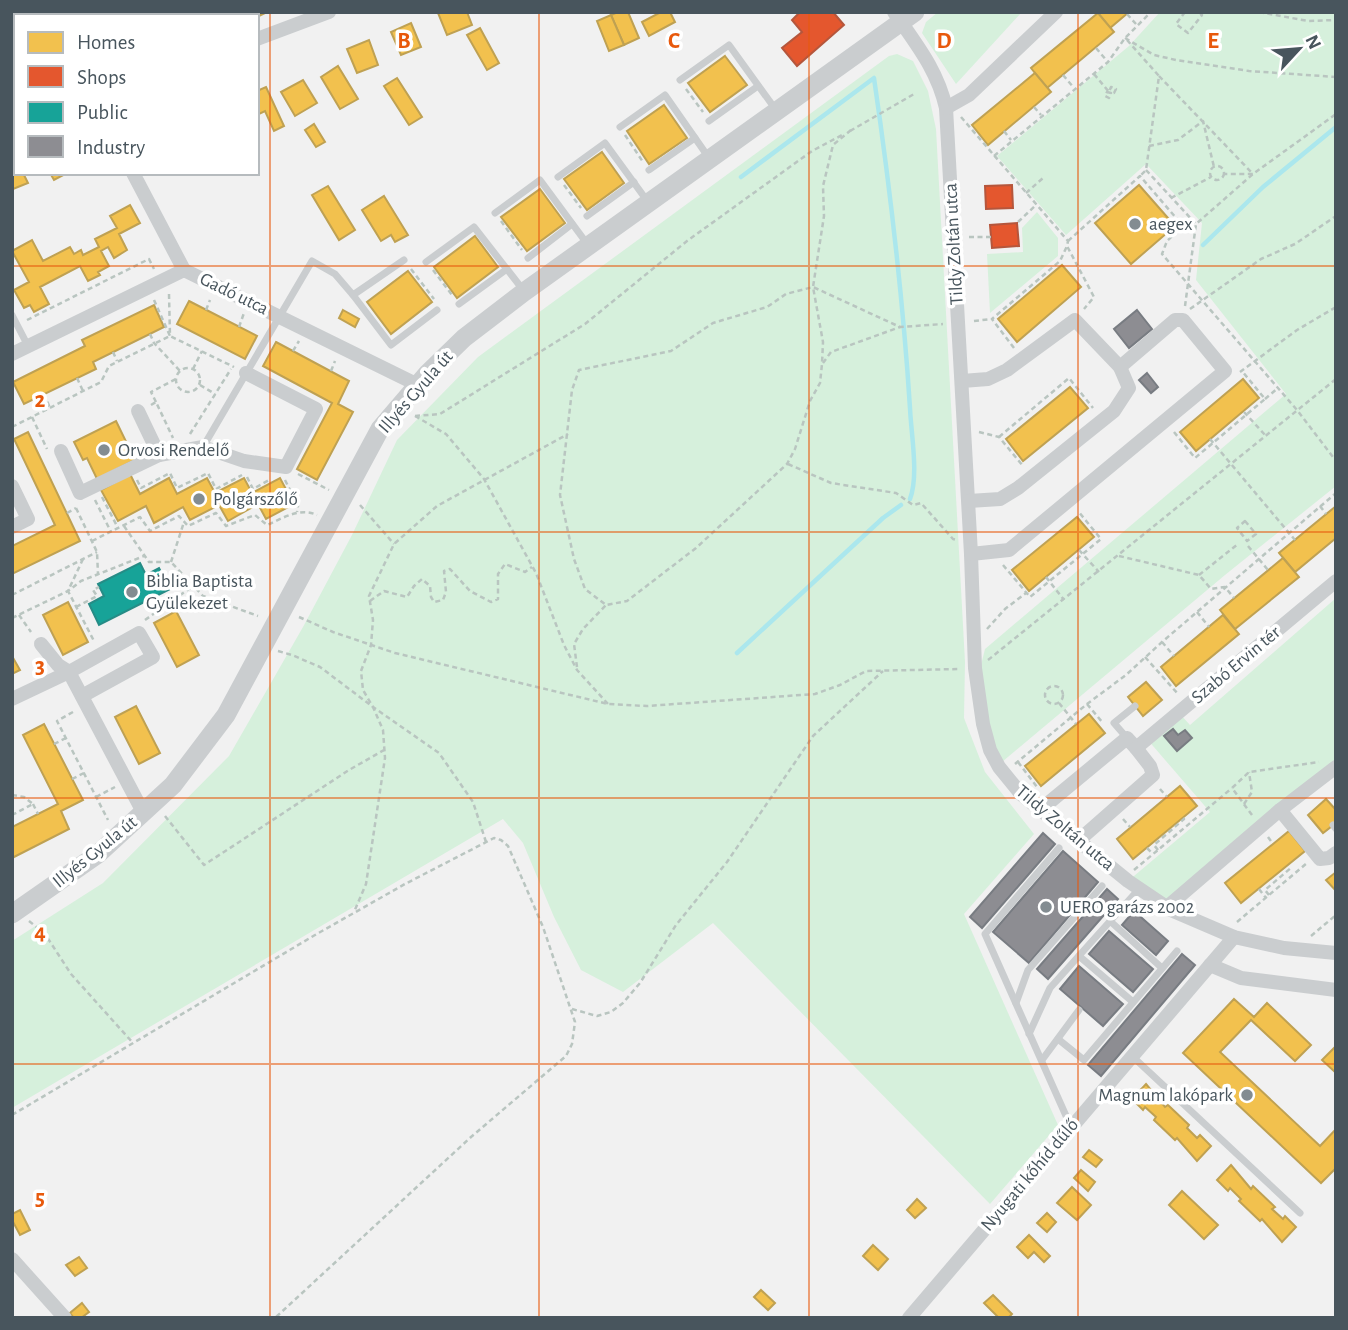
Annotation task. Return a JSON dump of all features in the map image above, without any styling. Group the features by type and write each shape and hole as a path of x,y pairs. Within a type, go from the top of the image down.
{"street":[{"path":"259,38 329,12"},
{"path":"949,107 969,95 995,73 1056,12"},
{"name":"Tildy Zoltán utca","path":"903,15 940,84 949,107 966,322 962,382 975,668 983,724 990,750 999,767 1021,794 1078,841 1167,907 1284,948 1336,953"},
{"name":"Illyés Gyula út","path":"19,917 152,811 173,785 226,715 279,616 340,489 380,429 464,338 903,15"},
{"path":"134,175 184,270"},
{"name":"Gadó utca","path":"12,354 184,270 276,321 418,385"},
{"path":"962,382 988,379 1007,370 1075,320 1120,368 1129,388 1114,411 1018,488 1000,499 968,501"},
{"path":"971,548 993,552 1009,550 1225,371 1183,320 1175,320 1120,368"},
{"path":"55,451 80,493 159,455 203,447 244,461 286,467 316,409 239,370"},
{"path":"138,411 159,455"},
{"path":"12,486 28,519 12,527"},
{"name":"Szabó Ervin tér","path":"1042,809 1131,743 1188,705 1336,581"},
{"path":"12,699 69,672 139,633 153,657 85,701"},
{"path":"41,644 58,665 69,672 127,781 152,811"},
{"path":"1078,841 1153,775 1150,766 1131,743"},
{"path":"1167,907 1330,764"},
{"path":"1280,810 1320,859 1329,858 1336,853"},
{"name":"Nyugati kőhíd dűlő","path":"909,1318 1210,965 1234,931"},
{"path":"1210,965 1241,978 1336,990"},
{"path":"12,1259 49,1297 65,1318"}],"lane":[{"path":"680,80 729,45 776,111"},
{"path":"709,121 758,86"},
{"path":"620,127 665,95 709,159"},
{"path":"649,170 695,138"},
{"path":"558,177 605,142 648,203"},
{"path":"495,213 540,180 589,246"},
{"path":"587,216 634,182"},
{"path":"528,258 572,224"},
{"path":"426,262 474,227 524,292"},
{"path":"353,295 404,260"},
{"path":"203,447 239,370 276,321 312,261 335,274 391,345 437,310"},
{"path":"460,304 507,269"},
{"path":"12,315 28,346"},
{"path":"1131,743 1114,723 1135,706"},
{"path":"1059,848 985,934 1071,1127"},
{"path":"1016,1003 1028,970 1102,886"},
{"path":"1030,1034 1050,988 1139,888"},
{"path":"1110,921 1163,968"},
{"path":"1058,1039 1084,1060 1177,951"},
{"path":"1079,956 1133,1002"},
{"path":"1042,1060 1079,1010"},
{"path":"1132,1056 1300,1213"}],"path":[{"path":"993,156 1108,62 1136,24 1151,12"},
{"path":"1178,12 1184,14 1176,24 1188,33 1202,15 1199,12"},
{"path":"1259,12 1308,20 1336,20"},
{"path":"1127,14 1136,24"},
{"path":"1125,38 1253,174"},
{"path":"1125,38 1154,55 1176,60 1249,71 1336,77"},
{"path":"1096,47 1108,62"},
{"path":"1094,74 1110,92"},
{"path":"1063,75 1075,90"},
{"path":"822,364 831,352 903,327 992,319 1043,278 1060,261 1067,243 1146,170 1159,76"},
{"path":"680,80 709,121"},
{"path":"608,704 577,670 564,645 533,567 484,479 446,434 415,416 440,414 585,324 687,241 812,151 914,94"},
{"path":"949,107 1067,243 1094,297 1075,320"},
{"path":"1034,107 1042,116"},
{"path":"1336,114 1253,174 1196,224 1184,313 1261,259 1295,244 1336,216"},
{"path":"1149,146 1178,141 1203,121"},
{"path":"1203,121 1214,167"},
{"path":"620,127 649,170"},
{"path":"577,670 574,644 583,629 606,604 626,601 696,548 788,464 810,401 820,383 823,342 813,287 824,216 823,186 834,145 851,130"},
{"path":"1004,131 1012,141"},
{"path":"1214,167 1220,167 1224,174"},
{"path":"1211,177 1210,172 1214,167"},
{"path":"1146,170 1195,223"},
{"path":"1224,174 1253,174"},
{"path":"1171,198 1211,177 1219,180 1224,174"},
{"path":"1140,176 1183,226 1167,242 1162,254 1297,410 1336,461"},
{"path":"558,177 587,216"},
{"path":"1026,193 1043,178"},
{"path":"1018,222 1036,205"},
{"path":"495,213 528,258"},
{"path":"969,237 991,237"},
{"path":"17,325 149,259 159,282 170,336"},
{"path":"426,262 460,304"},
{"path":"159,282 170,336"},
{"path":"606,604 585,589 574,559 560,495 572,390 579,370 671,351 713,323 767,307 786,294 813,287 903,327"},
{"path":"206,310 211,298"},
{"path":"1254,361 1336,307"},
{"path":"233,308 244,313 239,327"},
{"path":"992,319 1014,348"},
{"path":"276,321 299,340 293,351"},
{"path":"149,334 180,371"},
{"path":"12,427 101,382 108,366 170,336 239,370 215,394 180,451"},
{"path":"193,369 202,351"},
{"path":"113,352 117,361"},
{"path":"331,371 337,357"},
{"path":"176,379 179,388 188,392 200,385 200,376 193,369 184,368 176,379 151,392 180,451"},
{"path":"1242,371 1265,399"},
{"path":"76,378 83,391"},
{"path":"999,437 1069,378 1095,410"},
{"path":"124,526 149,562 171,562 203,596 333,632 395,653 608,704 647,706 815,694 866,671 975,668 1065,600 1336,379"},
{"path":"200,385 215,394"},
{"path":"1172,429 1195,458 1245,413 1278,388"},
{"path":"1051,393 1055,399"},
{"path":"44,394 51,408"},
{"path":"138,411 156,402"},
{"path":"1245,413 1266,436"},
{"path":"1017,421 1022,426"},
{"path":"979,432 999,437 1025,468"},
{"path":"353,914 366,884 384,749 383,730 363,690 360,671 371,645 373,620 369,596 394,544 437,506 568,434"},
{"path":"1212,441 1295,540"},
{"path":"40,456 55,451"},
{"path":"788,464 831,483 896,493 913,505 921,503 953,539 971,548"},
{"path":"137,479 141,488 170,473 177,488 193,483 208,473 216,489 245,474 253,489 274,478"},
{"path":"281,474 298,506 297,512"},
{"path":"309,480 340,489 362,508 394,544"},
{"path":"94,488 118,528"},
{"path":"94,488 111,532"},
{"path":"1008,770 1126,675 1336,493"},
{"path":"993,552 1030,597 1101,539 1069,500"},
{"path":"1320,506 1326,513"},
{"path":"66,513 76,508"},
{"path":"281,511 284,518"},
{"path":"92,541 141,517 150,531 179,516 188,526 216,513 226,526 255,514 267,525 297,512 309,511"},
{"path":"205,512 207,517"},
{"path":"244,512 247,518"},
{"path":"132,513 136,520"},
{"path":"168,515 171,520"},
{"path":"171,562 184,521"},
{"path":"1245,521 1256,534 1247,541 1237,528 1245,521"},
{"path":"1199,575 1238,544"},
{"path":"1248,546 1268,570"},
{"path":"1079,550 1099,572"},
{"path":"12,595 97,552 98,574"},
{"path":"1119,555 1199,575 1211,589 1225,587"},
{"path":"12,618 68,591 81,581 144,556"},
{"path":"68,591 83,559"},
{"path":"370,601 384,591 407,597 422,579 430,586 434,602 443,600 446,592 444,571 450,569 470,591 491,602 498,599 498,574 505,564 525,572 533,567"},
{"path":"115,567 118,573"},
{"path":"1045,577 1065,600"},
{"path":"139,633 141,623 193,586"},
{"path":"76,607 97,596 93,590 99,587"},
{"path":"1225,587 1234,598"},
{"path":"68,591 95,643"},
{"path":"988,629 1005,609 1027,592"},
{"path":"1197,612 1209,627"},
{"path":"19,615 28,629"},
{"path":"77,621 82,619"},
{"path":"1162,642 1174,656"},
{"path":"272,650 320,667 439,752 472,802 486,842"},
{"path":"1145,657 1188,705"},
{"path":"572,1009 597,1016 611,1012 623,1003 676,925 727,862 813,736 883,671"},
{"path":"1056,686 1062,691 1059,703 1051,704 1045,699 1045,691 1048,688 1056,686"},
{"path":"85,701 57,721 110,823"},
{"path":"1059,703 1076,724"},
{"path":"1087,704 1104,724"},
{"path":"54,744 66,738"},
{"path":"1034,748 1040,754"},
{"path":"152,811 204,865 349,769 384,749"},
{"path":"1017,762 1043,793 1035,800 1042,809"},
{"path":"1127,876 1249,772 1330,764"},
{"path":"1244,803 1252,792 1249,772"},
{"path":"72,779 84,773"},
{"path":"96,797 127,781"},
{"path":"1160,788 1167,797"},
{"path":"1232,788 1260,827"},
{"path":"12,795 24,797 33,804 38,814"},
{"path":"12,815 33,804"},
{"path":"1123,819 1130,827"},
{"path":"1158,850 1154,845 1183,819 1188,824"},
{"path":"12,1115 353,914 494,838 501,840 508,846 543,927 572,1009 575,1022 572,1044 566,1056 471,1137 275,1318"},
{"path":"1147,848 1153,854"},
{"path":"1234,931 1267,896 1317,855"},
{"path":"1267,896 1265,890 1291,865 1297,872"},
{"path":"1259,889 1267,896"},
{"path":"1305,941 1336,915"},
{"path":"19,917 45,934 71,974 133,1043"}],"green space":[{"path":"938,12 1022,12 956,84 922,33 926,22"},
{"path":"1160,12 1336,12 1336,486 1225,575 1002,762 992,749 980,669 985,649 1286,394 1196,280 1202,223 1146,164 1066,235 997,156 1129,46"},
{"path":"897,54 913,61 928,91 936,129 965,662 964,718 985,772 1034,834 964,914 1058,1125 990,1204 713,923 623,992 581,970 554,917 523,843 503,819 12,1108 12,941 103,883 229,756 352,535 397,440 478,357 889,56"},
{"path":"1037,212 1058,238 1058,256 990,313 987,254 1023,252 1022,228"},
{"path":"1336,598 1336,767 1167,907 1128,881 1210,812 1147,739 1179,713 1190,725"}],"building: Homes":[{"path":"176,12 177,14 152,14"},
{"path":"250,12 267,12 259,16"},
{"path":"467,12 472,25 447,35 438,13"},
{"path":"628,12 639,38 624,45 611,15"},
{"path":"661,12 670,12 675,22 649,36 642,22"},
{"path":"1097,12 1129,12 1110,28"},
{"path":"1098,13 1114,32 1047,88 1031,68"},
{"path":"611,15 624,45 609,51 597,21"},
{"path":"411,23 421,47 401,55 391,32"},
{"path":"480,28 499,63 487,70 467,35"},
{"path":"369,40 378,65 357,73 347,49"},
{"path":"725,56 747,85 710,112 688,83"},
{"path":"338,66 358,99 340,109 321,77"},
{"path":"1035,73 1051,92 988,145 972,125"},
{"path":"397,78 422,117 409,125 384,86"},
{"path":"303,80 317,103 295,116 281,92"},
{"path":"266,87 284,126 274,131 265,111 259,114 259,90"},
{"path":"664,105 687,138 649,164 627,131"},
{"path":"314,124 325,142 316,147 305,130"},
{"path":"12,148 14,175 24,175 28,183 13,189"},
{"path":"602,152 624,183 587,210 564,179"},
{"name":"aegex","path":"1139,185 1175,226 1131,264 1095,223"},
{"path":"328,186 355,230 339,240 312,195"},
{"path":"540,189 565,223 527,251 501,217"},
{"path":"384,196 408,235 395,242 391,235 381,241 362,210"},
{"path":"130,205 140,223 119,234 127,250 114,258 108,247 101,251 109,266 98,272 100,275 88,281 80,266 40,287 49,304 34,312 30,305 24,308 14,290 29,282 12,251 32,240 43,261 70,247 74,254 81,250 83,255 99,247 95,239 117,228 110,216"},
{"path":"475,236 498,267 457,298 434,267"},
{"path":"1062,265 1081,287 1017,342 998,319"},
{"path":"408,271 432,302 391,334 367,302"},
{"path":"189,301 257,336 245,359 177,324"},
{"path":"154,305 164,327 93,362 96,369 24,404 13,382 85,346 82,340"},
{"path":"343,310 359,319 355,327 339,318"},
{"path":"276,342 349,381 338,404 353,412 317,480 297,469 332,403 263,366"},
{"path":"1243,379 1259,398 1196,451 1180,432"},
{"path":"1070,387 1088,408 1023,461 1006,439"},
{"name":"Orvosi Rendelő","path":"116,421 135,460 97,479 87,458 83,460 74,442"},
{"path":"28,432 80,541 12,574 12,546 55,525 14,439"},
{"name":"Polgárszőlő","path":"130,474 140,494 169,478 177,494 207,478 215,493 244,478 252,493 280,478 294,504 266,519 258,504 228,521 219,505 190,520 183,507 154,523 146,506 118,521 101,490"},
{"path":"1336,506 1336,538 1295,572 1279,553"},
{"path":"1077,517 1094,537 1029,591 1012,570"},
{"path":"1283,558 1299,577 1235,629 1220,610"},
{"path":"68,602 88,642 63,655 43,615"},
{"path":"176,611 199,655 177,667 154,623"},
{"path":"1223,615 1239,634 1176,686 1161,667"},
{"path":"12,656 20,670 12,674"},
{"path":"1146,682 1162,700 1143,716 1128,697"},
{"path":"136,706 160,753 139,764 115,717"},
{"path":"1089,714 1105,733 1041,786 1025,766"},
{"path":"44,724 83,800 61,811 69,829 12,858 12,827 58,804 23,735"},
{"path":"1180,786 1197,806 1133,859 1117,839"},
{"path":"1326,799 1336,810 1336,823 1323,833 1308,815"},
{"path":"1289,831 1305,851 1241,903 1225,883"},
{"path":"1336,872 1336,891 1326,880"},
{"name":"Magnum lakópark","path":"1234,999 1254,1017 1267,1003 1311,1045 1295,1061 1251,1020 1220,1052 1320,1146 1336,1129 1336,1168 1321,1183 1183,1053"},
{"path":"1336,1046 1336,1073 1322,1060"},
{"path":"1146,1084 1165,1107 1168,1105 1189,1125 1187,1128 1197,1138 1200,1135 1211,1146 1197,1161 1177,1138 1175,1140 1154,1120 1156,1117 1145,1107 1143,1110 1132,1099"},
{"path":"1089,1150 1102,1160 1096,1167 1083,1157"},
{"path":"1231,1165 1251,1189 1253,1186 1275,1207 1272,1209 1283,1219 1285,1216 1296,1227 1282,1242 1262,1219 1260,1221 1239,1201 1241,1199 1230,1188 1228,1191 1217,1180"},
{"path":"1081,1170 1095,1182 1088,1191 1074,1178"},
{"path":"1072,1187 1091,1205 1077,1220 1057,1203"},
{"path":"1182,1191 1218,1225 1204,1239 1169,1205"},
{"path":"917,1199 926,1208 915,1218 907,1210"},
{"path":"20,1210 30,1230 20,1235 12,1220 12,1214"},
{"path":"1047,1213 1056,1222 1047,1232 1037,1223"},
{"path":"1029,1235 1050,1256 1044,1262 1034,1252 1028,1258 1017,1247"},
{"path":"873,1245 888,1259 878,1270 863,1256"},
{"path":"79,1257 87,1268 75,1276 66,1265"},
{"path":"761,1290 775,1303 768,1310 754,1297"},
{"path":"993,1295 1012,1314 1008,1318 999,1318 984,1303"},
{"path":"82,1303 89,1312 81,1318 74,1318 70,1313"}],"building: Shops":[{"path":"800,12 833,12 844,25 797,66 782,48 802,32 792,20"},
{"path":"1012,185 1013,208 986,209 985,186"},
{"path":"1017,223 1019,246 992,248 990,225"}],"building: Public":[{"name":"Biblia Baptista Gyülekezet","path":"140,563 146,575 159,568 170,589 99,625 89,604 104,596 98,584"}],"building: Industry":[{"path":"1137,310 1152,329 1129,348 1114,329"},
{"path":"1147,373 1158,387 1151,393 1139,380"},
{"path":"1173,729 1178,735 1185,730 1192,738 1177,751 1164,736"},
{"path":"1043,833 1055,844 982,928 970,917"},
{"name":"UERO garázs 2002","path":"1063,851 1098,882 1029,963 993,932"},
{"path":"1107,889 1118,899 1048,979 1037,969"},
{"path":"1134,911 1168,941 1156,955 1122,925"},
{"path":"1109,931 1153,969 1133,992 1089,954"},
{"path":"1182,954 1195,965 1101,1076 1088,1065"},
{"path":"1079,966 1123,1004 1103,1026 1060,989"}],"waterway":[{"path":"741,177 874,78 904,326 914,467 910,499"},
{"path":"1203,245 1263,187 1336,127"},
{"path":"737,653 883,518 901,505"}],"place":[{"name":"aegex","path":"1135,224"},
{"name":"Orvosi Rendelő","path":"104,450"},
{"name":"Polgárszőlő","path":"199,499"},
{"name":"Biblia Baptista Gyülekezet","path":"132,592"},
{"name":"UERO garázs 2002","path":"1046,907"},
{"name":"Magnum lakópark","path":"1247,1095"}]}
